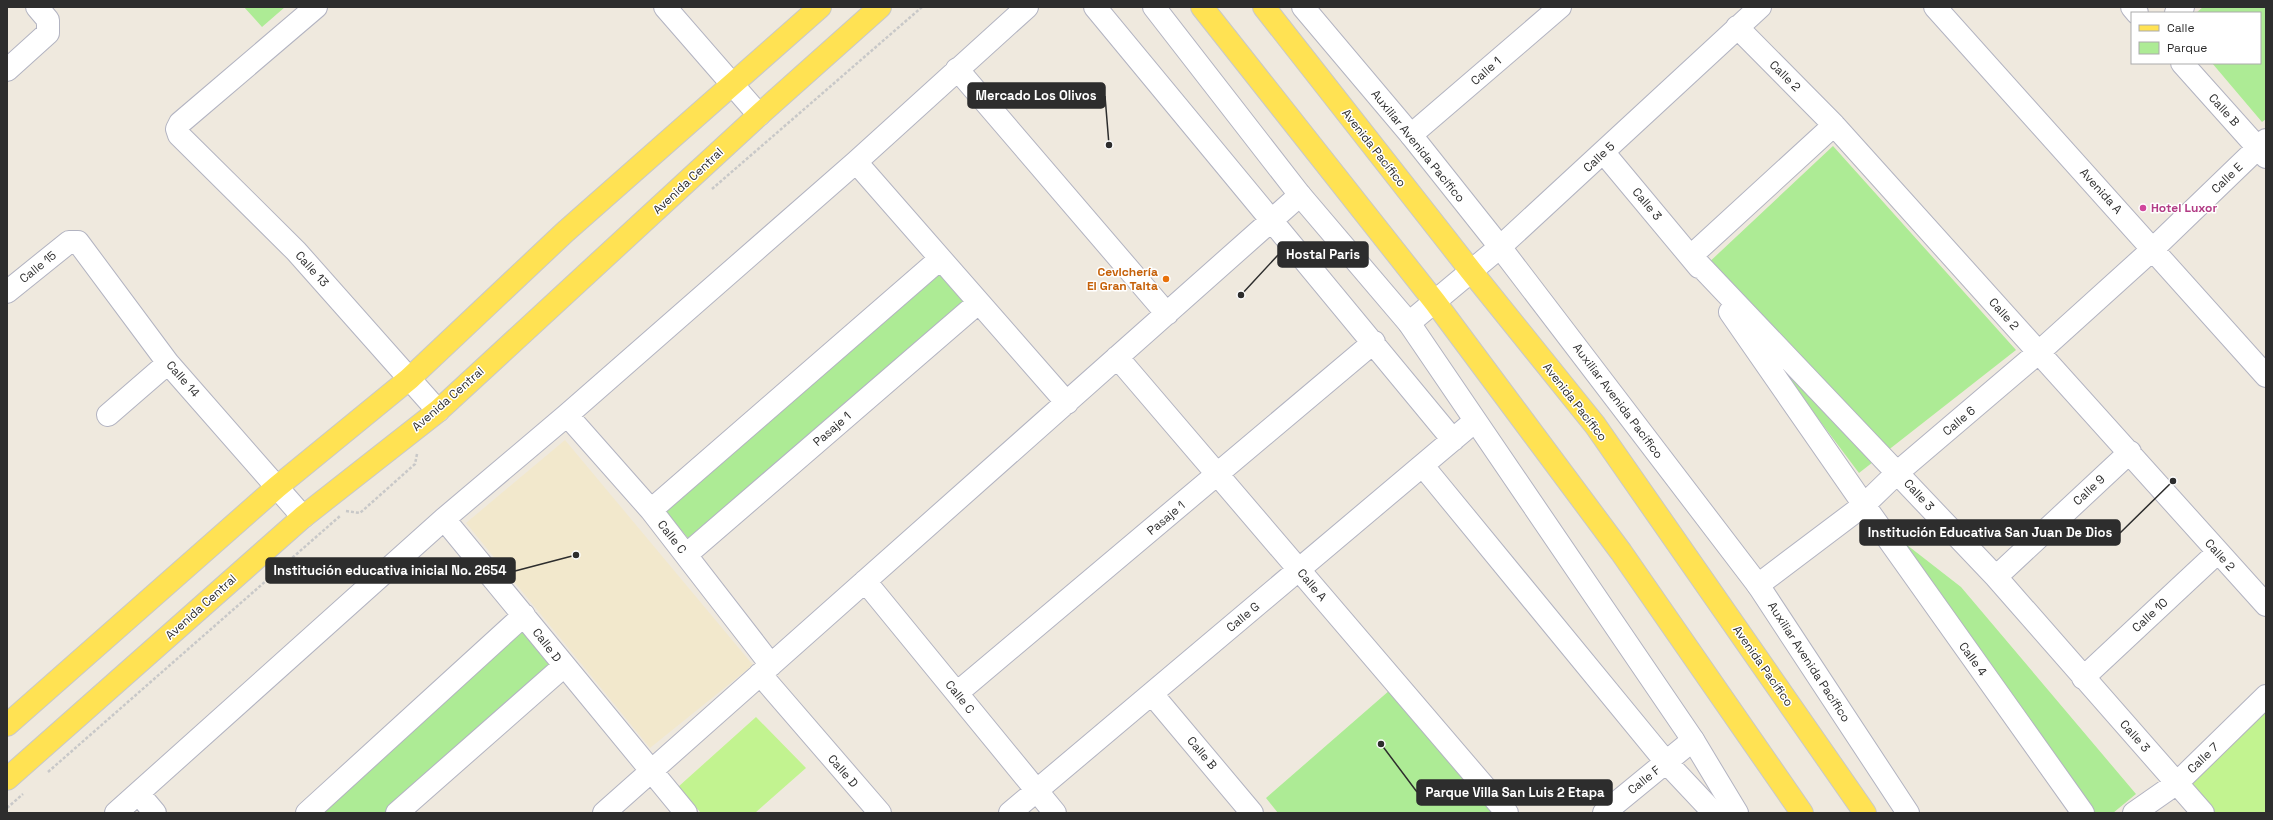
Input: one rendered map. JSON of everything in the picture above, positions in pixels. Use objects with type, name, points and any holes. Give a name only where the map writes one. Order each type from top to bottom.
[{"type":"main road","points":[[7,725],[277,487],[409,379],[565,232],[820,7]]},
{"type":"main road","name":"Avenida Central","points":[[7,779],[303,517],[438,411],[759,115],[880,7]]},
{"type":"main road","points":[[1202,7],[1435,302],[1621,552],[1802,813]]},
{"type":"main road","name":"Avenida Pacífico","points":[[1264,7],[1471,271],[1595,425],[1865,813]]},
{"type":"street","name":"Calle 13","points":[[316,7],[180,123],[177,129],[179,135],[296,251],[438,411]]},
{"type":"street","points":[[665,7],[759,115]]},
{"type":"street","points":[[116,813],[139,794],[444,519],[567,415],[856,162],[1027,7]]},
{"type":"street","points":[[1095,7],[1271,221],[1374,342],[1453,440]]},
{"type":"street","points":[[1154,7],[1300,195],[1409,323],[1693,740],[1737,813]]},
{"type":"street","name":"Auxiliar Avenida Pacífico","points":[[1303,7],[1411,135],[1500,248],[1758,585],[1908,813]]},
{"type":"street","name":"Calle 1","points":[[1411,135],[1560,7]]},
{"type":"street","name":"Calle 5","points":[[1435,302],[1500,248],[1760,7]]},
{"type":"street","name":"Avenida A","points":[[1935,7],[2266,376]]},
{"type":"street","points":[[7,70],[45,37],[49,30],[42,14]]},
{"type":"street","name":"Calle 2","points":[[1737,27],[1834,125],[2130,452],[2266,605]]},
{"type":"street","name":"Calle B","points":[[2183,64],[2263,148]]},
{"type":"street","points":[[957,69],[1167,314]]},
{"type":"street","points":[[1691,256],[1834,125]]},
{"type":"street","name":"Calle E","points":[[2153,249],[2263,148]]},
{"type":"street","name":"Calle 3","points":[[1604,153],[1691,256],[1898,472],[1996,577],[2202,813]]},
{"type":"street","points":[[856,162],[1067,403]]},
{"type":"street","points":[[604,813],[1300,195]]},
{"type":"street","name":"Calle 15","points":[[7,292],[68,242]]},
{"type":"street","name":"Calle 14","points":[[68,242],[78,242],[168,363],[303,517]]},
{"type":"street","name":"Calle 6","points":[[1758,585],[1864,505],[1898,472],[2039,352],[2153,249]]},
{"type":"street","name":"Calle 3","points":[[1691,256],[1864,505]]},
{"type":"street","points":[[651,510],[940,259]]},
{"type":"street","points":[[1409,323],[1435,302]]},
{"type":"street","name":"Pasaje 1","points":[[686,556],[978,303]]},
{"type":"street","name":"Pasaje 1","points":[[957,693],[1374,342]]},
{"type":"street","name":"Calle A","points":[[1118,357],[1506,813]]},
{"type":"street","points":[[108,415],[168,363]]},
{"type":"street","name":"Calle C","points":[[567,415],[651,510],[686,556],[765,669]]},
{"type":"street","name":"Calle G","points":[[1010,813],[1476,421]]},
{"type":"street","name":"Calle 9","points":[[1996,577],[2130,452]]},
{"type":"street","points":[[1423,466],[1666,762],[1714,813]]},
{"type":"street","name":"Calle 4","points":[[1864,505],[2083,813]]},
{"type":"street","name":"Calle D","points":[[444,519],[651,771]]},
{"type":"street","name":"Calle 10","points":[[2083,678],[2218,552]]},
{"type":"street","name":"Calle C","points":[[865,582],[1055,813]]},
{"type":"street","points":[[307,813],[524,615]]},
{"type":"street","points":[[397,813],[564,666]]},
{"type":"street","name":"Calle D","points":[[765,669],[880,813]]},
{"type":"street","name":"Calle B","points":[[1152,694],[1252,813]]},
{"type":"street","name":"Calle 7","points":[[2134,813],[2177,783],[2266,696]]},
{"type":"street","name":"Calle F","points":[[1604,813],[1693,740]]},
{"type":"street","points":[[651,771],[686,813]]},
{"type":"street","points":[[139,794],[155,813]]},
{"type":"shaded area","points":[[565,440],[753,665],[650,748],[466,523]]},
{"type":"green space","points":[[244,7],[285,7],[262,27]]},
{"type":"green space","points":[[2203,7],[2266,7],[2266,119],[2262,122],[2213,64],[2261,64],[2261,12],[2197,12]]},
{"type":"green space","points":[[1833,146],[2016,350],[1859,473],[1704,267]]},
{"type":"green space","points":[[938,268],[968,303],[688,538],[665,511]]},
{"type":"green space","points":[[1898,538],[1961,587],[2136,794],[2113,813],[2095,813]]},
{"type":"green space","points":[[523,624],[555,666],[387,813],[319,813]]},
{"type":"green space","points":[[1390,690],[1493,813],[1278,813],[1266,798]]},
{"type":"green space","points":[[2266,712],[2266,813],[2206,813],[2182,784]]},
{"type":"green space","points":[[756,717],[806,768],[755,813],[701,813],[678,787]]},
{"type":"place","name":"Mercado Los Olivos","points":[[1109,145]]},
{"type":"place","name":"Hotel Luxor","points":[[2143,208]]},
{"type":"place","name":"Cevichería El Gran Taita","points":[[1166,279]]},
{"type":"place","name":"Hostal Paris","points":[[1241,295]]},
{"type":"place","name":"Institución Educativa San Juan De Dios","points":[[2173,481]]},
{"type":"place","name":"Institución educativa inicial No. 2654","points":[[576,555]]},
{"type":"place","name":"Parque Villa San Luis 2 Etapa","points":[[1381,744]]}]
